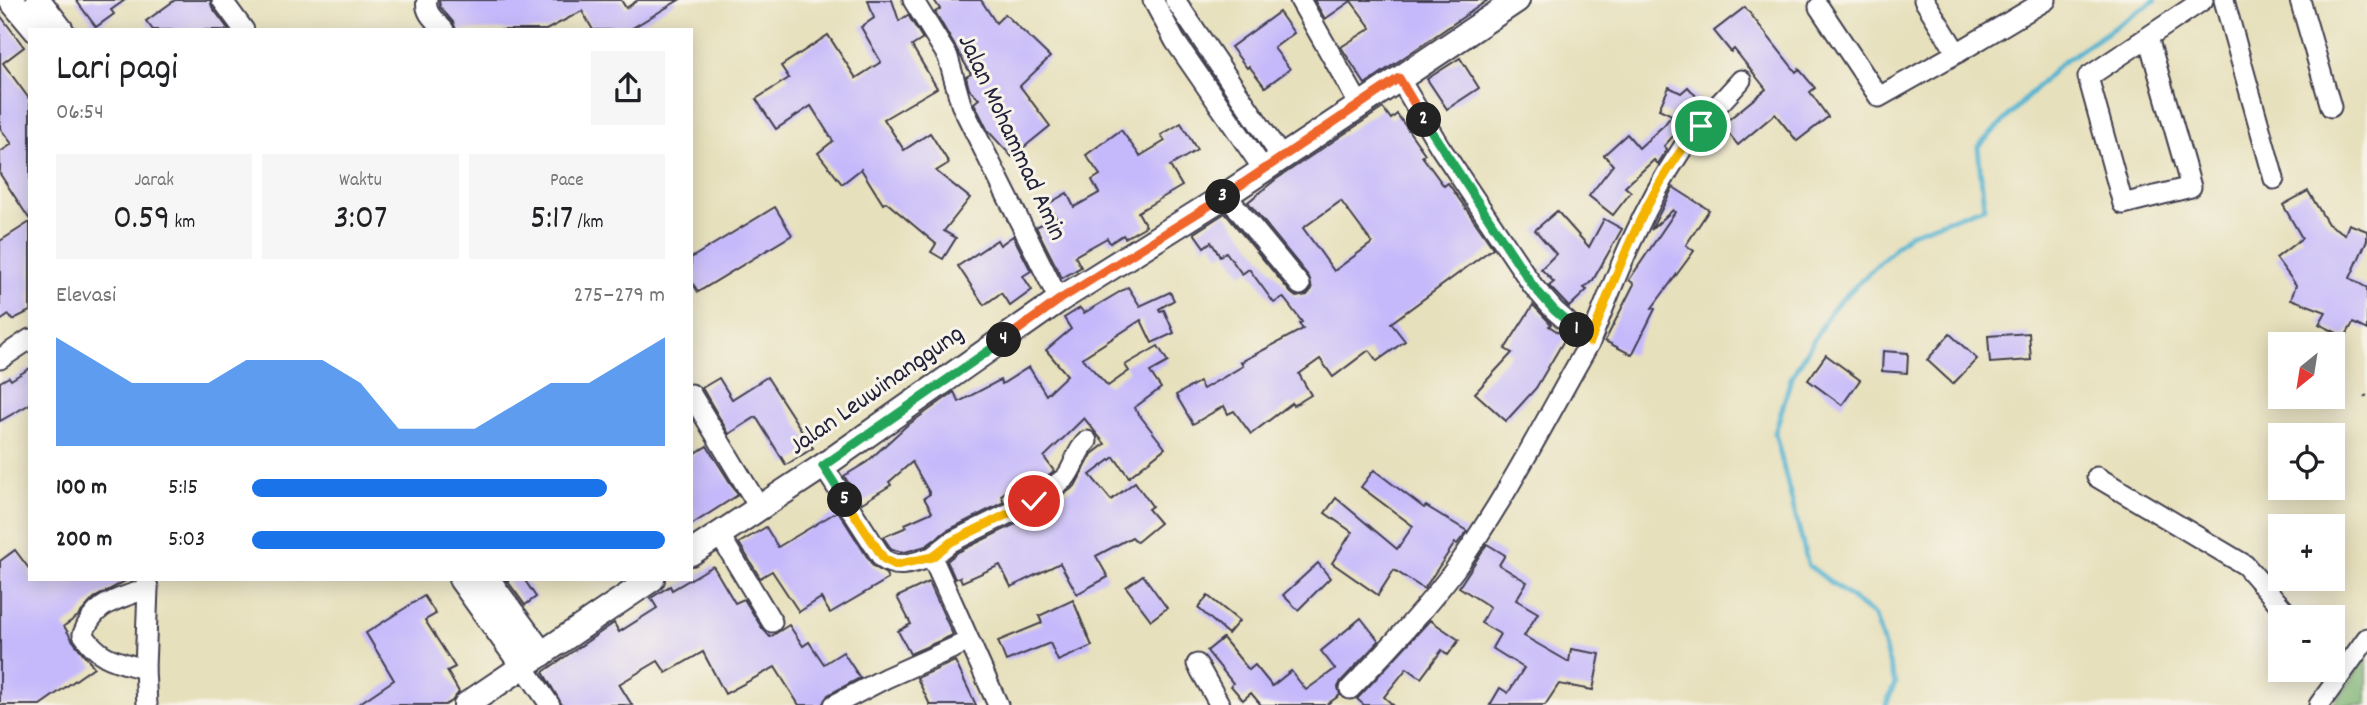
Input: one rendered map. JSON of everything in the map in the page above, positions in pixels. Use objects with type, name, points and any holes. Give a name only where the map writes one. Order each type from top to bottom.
[{"type":"main road","points":[[11,0],[43,9],[59,28]]},
{"type":"main road","name":"Jalan Leuwinanggung","points":[[693,552],[823,466],[1059,300],[1226,195],[1517,0]]},
{"type":"main road","points":[[463,581],[533,660]]},
{"type":"main road","points":[[487,581],[533,660]]},
{"type":"main road","points":[[466,705],[649,581]]},
{"type":"street","points":[[222,0],[243,28]]},
{"type":"street","points":[[427,0],[425,4],[429,13],[442,28]]},
{"type":"street","name":"Jalan Mohammad Amin","points":[[913,0],[948,57],[961,104],[1059,300]]},
{"type":"street","points":[[1153,0],[1175,41],[1273,164]]},
{"type":"street","points":[[1175,0],[1273,164]]},
{"type":"street","points":[[1300,0],[1359,104]]},
{"type":"street","points":[[1924,0],[1957,53]]},
{"type":"street","points":[[1819,7],[1879,97],[2046,0]]},
{"type":"street","points":[[2148,37],[2191,187],[2123,204],[2088,77],[2203,0]]},
{"type":"street","points":[[2224,0],[2274,179]]},
{"type":"street","points":[[2300,0],[2331,107]]},
{"type":"street","points":[[1399,78],[1440,147],[1533,286],[1554,310],[1590,342]]},
{"type":"street","points":[[1350,689],[1420,613],[1457,566],[1520,466],[1590,342],[1638,225],[1666,174],[1683,146],[1741,80]]},
{"type":"street","points":[[1226,195],[1300,285]]},
{"type":"street","points":[[0,359],[28,340]]},
{"type":"street","points":[[693,397],[758,508]]},
{"type":"street","points":[[823,466],[884,559],[889,563],[902,565],[932,557],[951,542],[1034,501],[1069,474],[1076,454],[1087,440]]},
{"type":"street","points":[[2097,477],[2245,565],[2280,605]]},
{"type":"street","points":[[719,534],[772,622]]},
{"type":"street","points":[[932,557],[998,705]]},
{"type":"street","points":[[145,669],[104,657],[92,648],[83,634],[99,608],[147,584],[147,705]]},
{"type":"street","points":[[2345,661],[2367,638]]},
{"type":"street","points":[[834,705],[886,678],[969,641]]},
{"type":"street","points":[[533,660],[545,698]]},
{"type":"street","points":[[1197,664],[1220,705]]},
{"type":"street","points":[[2319,705],[2331,682]]},
{"type":"green space","points":[[2367,657],[2367,705],[2333,705]]},
{"type":"building","points":[[76,0],[125,0],[111,10],[114,14],[96,27]]},
{"type":"building","points":[[175,0],[210,0],[228,28],[151,28],[146,21]]},
{"type":"building","points":[[439,0],[621,0],[626,8],[638,0],[679,0],[632,28],[592,28],[582,11],[550,28],[455,28],[440,7]]},
{"type":"building","points":[[868,0],[892,0],[899,21],[908,15],[923,39],[912,46],[937,88],[884,119],[904,150],[930,133],[949,163],[936,171],[970,198],[944,231],[956,238],[943,259],[931,252],[936,244],[886,202],[883,204],[861,169],[842,184],[818,153],[833,141],[811,106],[776,129],[756,99],[789,78],[781,66],[828,35],[856,78],[881,62],[861,27],[874,18]]},
{"type":"building","points":[[934,0],[981,0],[996,23],[1005,14],[1050,57],[1020,86],[1050,126],[1012,157],[988,131],[974,103],[979,99],[969,89],[966,77],[971,74],[935,12],[940,9]]},
{"type":"building","points":[[1314,0],[1488,0],[1365,84],[1341,47],[1371,28],[1351,1],[1325,19]]},
{"type":"building","points":[[1745,7],[1796,72],[1799,69],[1815,88],[1810,92],[1828,117],[1797,141],[1775,114],[1738,145],[1722,125],[1766,89],[1734,49],[1731,52],[1714,31]]},
{"type":"building","points":[[1279,12],[1294,33],[1274,48],[1290,69],[1265,87],[1231,47]]},
{"type":"building","points":[[0,15],[24,47],[3,63],[28,97],[28,217],[0,174],[0,152],[12,144],[0,128]]},
{"type":"building","points":[[1460,58],[1479,88],[1447,109],[1427,79]]},
{"type":"building","points":[[1669,87],[1681,93],[1688,87],[1703,104],[1664,146],[1667,149],[1658,164],[1654,160],[1625,187],[1631,192],[1613,215],[1589,196],[1613,165],[1604,155],[1627,134],[1639,148],[1664,125],[1672,115],[1659,109]]},
{"type":"building","points":[[1383,108],[1391,119],[1397,114],[1425,154],[1422,156],[1444,186],[1448,183],[1493,248],[1391,323],[1405,341],[1377,361],[1369,350],[1333,377],[1320,359],[1299,374],[1311,395],[1293,406],[1292,403],[1251,434],[1234,411],[1228,414],[1224,406],[1193,424],[1176,395],[1199,382],[1203,389],[1243,366],[1241,362],[1303,329],[1299,324],[1302,322],[1283,297],[1274,303],[1249,269],[1242,274],[1226,252],[1220,256],[1211,242],[1204,247],[1194,233],[1225,213],[1291,293],[1296,297],[1307,295],[1312,289],[1309,277],[1248,202],[1275,180]],"holes":[[[1341,201],[1372,243],[1334,271],[1303,228]]]},
{"type":"building","points":[[1181,123],[1197,150],[1170,166],[1182,186],[1138,212],[1146,226],[1110,243],[1107,238],[1075,256],[1081,267],[1062,278],[1036,227],[1056,217],[1048,204],[1067,193],[1074,207],[1099,193],[1092,180],[1100,175],[1086,155],[1121,130],[1140,156],[1165,141],[1161,135]]},
{"type":"building","points":[[1673,187],[1709,210],[1686,245],[1694,251],[1652,308],[1655,309],[1632,355],[1605,341],[1634,284],[1629,280],[1675,212],[1673,210],[1651,230]]},
{"type":"building","points":[[2308,191],[2328,224],[2345,234],[2349,224],[2367,231],[2367,240],[2350,278],[2367,288],[2367,330],[2353,323],[2345,337],[2345,332],[2335,332],[2319,324],[2326,312],[2291,299],[2296,285],[2276,258],[2302,238],[2283,205]]},
{"type":"building","points":[[775,207],[792,235],[698,292],[693,283],[693,257]]},
{"type":"building","points":[[1557,211],[1589,247],[1604,219],[1622,229],[1593,280],[1584,288],[1587,290],[1569,307],[1549,286],[1554,282],[1541,269],[1556,254],[1535,230]]},
{"type":"building","points":[[28,223],[28,312],[12,320],[9,315],[0,321],[0,241]]},
{"type":"building","points":[[1013,236],[1031,271],[1023,276],[1032,290],[1010,306],[1001,293],[984,305],[958,266],[997,240],[1000,245]]},
{"type":"building","points":[[1128,287],[1140,306],[1170,292],[1174,300],[1159,309],[1164,310],[1174,333],[1152,343],[1141,320],[1082,358],[1108,386],[1129,371],[1125,365],[1158,346],[1168,362],[1150,372],[1161,388],[1134,408],[1165,448],[1129,477],[1114,457],[1090,475],[1111,500],[1135,482],[1152,506],[1148,509],[1160,523],[1137,542],[1132,537],[1096,556],[1108,577],[1077,594],[1060,563],[1011,587],[1000,565],[962,582],[960,577],[955,579],[947,561],[958,552],[1040,512],[1075,486],[1092,454],[1105,444],[1084,418],[1044,457],[1054,471],[1030,488],[1023,479],[1001,495],[1004,502],[946,531],[926,546],[905,552],[892,550],[883,537],[932,512],[924,498],[930,494],[912,462],[889,482],[891,485],[862,503],[844,476],[867,462],[905,427],[954,392],[959,402],[1000,380],[1002,384],[1029,367],[1046,395],[1067,375],[1046,350],[1071,329],[1064,318],[1080,308],[1084,313]]},
{"type":"building","points":[[1533,305],[1551,324],[1549,326],[1566,337],[1536,388],[1506,421],[1475,393],[1512,353],[1505,349]]},
{"type":"building","points":[[2029,333],[2031,360],[1990,363],[1988,336]]},
{"type":"building","points":[[1950,334],[1977,359],[1953,384],[1927,360]]},
{"type":"building","points":[[1883,351],[1908,353],[1907,373],[1882,371]]},
{"type":"building","points":[[1826,355],[1860,380],[1842,405],[1808,380]]},
{"type":"building","points":[[28,369],[28,405],[0,421],[0,382],[9,377],[11,380]]},
{"type":"building","points":[[767,377],[813,448],[786,465],[756,417],[729,434],[702,388],[719,378],[732,399]]},
{"type":"building","points":[[707,446],[738,495],[693,524],[693,455]]},
{"type":"building","points":[[1374,470],[1424,508],[1426,506],[1467,531],[1457,544],[1455,543],[1424,589],[1394,570],[1378,595],[1332,563],[1352,532],[1325,513],[1336,498],[1397,549],[1413,526],[1361,487]]},
{"type":"building","points":[[838,511],[873,566],[886,574],[888,579],[830,613],[821,598],[799,612],[772,571],[760,578],[739,543],[766,527],[778,547]]},
{"type":"building","points":[[1487,544],[1505,555],[1499,565],[1527,582],[1516,600],[1538,613],[1524,636],[1569,662],[1571,649],[1600,654],[1593,690],[1559,684],[1545,705],[1490,705],[1500,688],[1508,693],[1524,668],[1492,648],[1500,634],[1481,623],[1490,607],[1459,587]]},
{"type":"building","points":[[15,550],[28,567],[28,581],[125,581],[94,598],[78,616],[64,626],[94,667],[40,705],[0,705],[0,561]]},
{"type":"building","points":[[1318,563],[1330,578],[1298,610],[1283,595]]},
{"type":"building","points":[[713,566],[735,603],[744,599],[770,637],[789,625],[803,646],[809,642],[824,664],[843,652],[860,678],[828,695],[822,705],[799,705],[775,667],[725,694],[703,652],[666,673],[658,661],[619,684],[632,705],[562,705],[543,672],[614,623],[619,632],[657,608],[651,598],[670,586],[672,590],[687,581],[693,581],[693,578]]},
{"type":"building","points":[[1143,575],[1167,608],[1151,620],[1126,587]]},
{"type":"building","points":[[507,581],[525,581],[536,597],[525,605]]},
{"type":"building","points":[[929,582],[953,635],[910,654],[898,631],[911,624],[897,597]]},
{"type":"building","points":[[424,596],[436,614],[425,620],[455,667],[447,671],[459,692],[445,705],[357,705],[394,680],[366,633]]},
{"type":"building","points":[[1208,596],[1239,621],[1228,634],[1198,608]]},
{"type":"building","points":[[1073,600],[1092,646],[1058,661],[1050,643],[1006,661],[998,641],[1042,623],[1039,616]]},
{"type":"building","points":[[1361,618],[1379,641],[1341,681],[1338,687],[1340,695],[1326,705],[1261,705],[1251,693],[1243,700],[1207,651],[1223,638],[1249,670],[1255,665],[1272,686],[1291,671],[1306,690],[1335,669],[1321,651]]},
{"type":"building","points":[[1430,620],[1459,640],[1448,655],[1442,650],[1421,678],[1407,668],[1384,697],[1393,705],[1364,705],[1357,699]]},
{"type":"building","points":[[955,661],[976,705],[930,705],[917,678]]},
{"type":"waterway","points":[[1886,705],[1895,683],[1875,616],[1808,565],[1775,433],[1791,378],[1832,309],[1909,234],[1984,207],[1978,147],[2060,64],[2155,0]]},
{"type":"route","points":[[1034,501],[951,542],[932,557],[896,565],[884,559],[823,466],[1059,300],[1226,195],[1399,78],[1440,147],[1533,286],[1554,310],[1590,342],[1638,225],[1683,146],[1701,126]]}]
